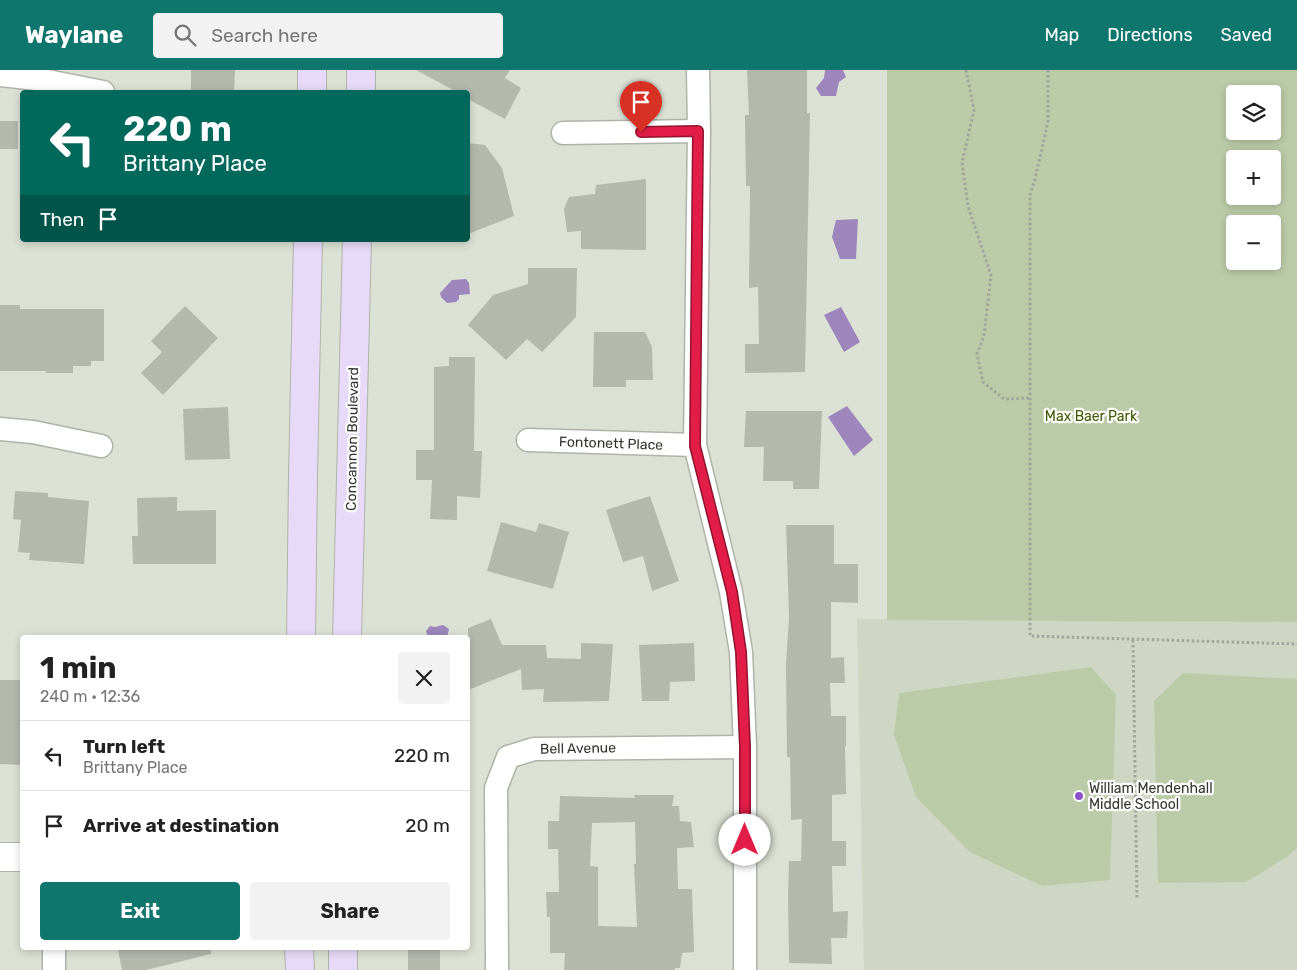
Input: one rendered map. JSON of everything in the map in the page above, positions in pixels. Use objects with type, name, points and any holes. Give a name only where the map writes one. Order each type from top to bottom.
[{"type":"main road","points":[[312,70],[312,90]]},
{"type":"main road","points":[[361,70],[361,90]]},
{"type":"main road","points":[[301,635],[308,242]]},
{"type":"main road","name":"Concannon Boulevard","points":[[347,635],[357,242]]},
{"type":"main road","points":[[299,950],[300,970]]},
{"type":"main road","points":[[342,950],[343,970]]},
{"type":"street","points":[[698,70],[695,446],[732,592],[741,652],[745,747],[744,970]]},
{"type":"street","points":[[0,75],[37,79],[93,90]]},
{"type":"street","points":[[564,133],[698,131]]},
{"type":"street","points":[[0,429],[33,432],[101,446]]},
{"type":"street","name":"Fontonett Place","points":[[528,440],[695,446]]},
{"type":"street","name":"Bell Avenue","points":[[497,970],[496,788],[508,757],[534,749],[745,747]]},
{"type":"street","points":[[0,857],[20,857]]},
{"type":"street","points":[[54,950],[54,970]]},
{"type":"path","points":[[966,70],[974,110],[962,163],[968,206],[991,275],[984,336],[977,354],[983,382],[1004,399],[1030,398]]},
{"type":"path","points":[[1048,70],[1048,122],[1030,195],[1030,636],[1297,644]]},
{"type":"path","points":[[1133,640],[1137,900]]},
{"type":"shaded area","points":[[825,70],[843,70],[846,77],[839,82],[836,96],[821,96],[816,88],[824,78]]},
{"type":"shaded area","points":[[858,219],[856,259],[840,259],[832,237],[836,220]]},
{"type":"shaded area","points":[[466,279],[469,283],[470,294],[459,295],[459,299],[456,302],[447,303],[441,297],[440,293],[452,280]]},
{"type":"shaded area","points":[[841,307],[860,342],[844,352],[824,315]]},
{"type":"shaded area","points":[[847,406],[873,440],[854,456],[828,417]]},
{"type":"shaded area","name":"William Mendenhall Middle School","points":[[857,619],[1297,622],[1297,970],[864,970]]},
{"type":"shaded area","points":[[443,625],[449,629],[448,635],[427,635],[426,631],[430,626]]},
{"type":"green space","name":"Max Baer Park","points":[[887,70],[1297,70],[1297,622],[887,620]]},
{"type":"green space","points":[[1091,667],[1116,695],[1110,880],[1042,886],[970,852],[916,797],[894,735],[899,693]]},
{"type":"green space","points":[[1183,673],[1297,679],[1297,848],[1287,857],[1246,882],[1158,883],[1154,701]]},
{"type":"building","points":[[191,70],[235,70],[234,90],[191,90]]},
{"type":"building","points":[[416,70],[510,70],[505,78],[521,88],[505,119],[470,100],[470,90],[453,90]]},
{"type":"building","points":[[747,70],[807,70],[807,113],[810,113],[805,372],[745,373],[745,344],[759,344],[758,287],[749,288],[750,186],[746,186],[745,115],[749,115]]},
{"type":"building","points":[[0,121],[18,121],[18,149],[0,149]]},
{"type":"building","points":[[470,143],[485,145],[502,168],[514,216],[470,233]]},
{"type":"building","points":[[646,179],[646,250],[581,249],[581,231],[567,232],[564,209],[569,197],[595,194],[596,185]]},
{"type":"building","points":[[528,268],[577,268],[576,317],[542,352],[527,339],[506,360],[468,325],[493,295],[528,284]]},
{"type":"building","points":[[0,305],[20,305],[20,309],[104,309],[104,361],[91,361],[91,366],[73,366],[73,373],[0,371]]},
{"type":"building","points":[[185,306],[218,338],[163,395],[141,373],[162,352],[151,341]]},
{"type":"building","points":[[594,332],[645,332],[652,347],[653,380],[626,380],[626,387],[593,387]]},
{"type":"building","points":[[449,357],[475,357],[474,451],[482,451],[480,498],[457,496],[457,520],[430,519],[432,480],[416,480],[416,450],[434,450],[434,367],[449,366]]},
{"type":"building","points":[[228,407],[230,459],[185,460],[183,409]]},
{"type":"building","points":[[746,411],[822,411],[819,489],[793,489],[793,481],[763,481],[764,447],[744,447]]},
{"type":"building","points":[[15,491],[48,493],[48,497],[89,501],[84,564],[29,560],[30,553],[18,552],[21,520],[13,519]]},
{"type":"building","points":[[650,496],[679,581],[652,591],[643,556],[623,562],[606,510]]},
{"type":"building","points":[[177,497],[177,511],[216,510],[216,564],[133,564],[132,536],[138,536],[137,498]]},
{"type":"building","points":[[501,522],[536,532],[539,523],[569,532],[553,589],[487,571]]},
{"type":"building","points":[[786,525],[834,525],[834,564],[858,564],[858,603],[831,602],[831,658],[844,657],[845,683],[830,683],[831,716],[846,716],[846,794],[832,795],[832,841],[846,841],[846,866],[832,866],[833,912],[848,911],[847,938],[831,938],[832,964],[789,963],[789,861],[801,861],[802,819],[791,820],[790,757],[787,757],[786,664],[789,617]]},
{"type":"building","points":[[491,619],[502,645],[546,645],[547,658],[581,659],[581,643],[613,644],[609,701],[543,702],[544,689],[522,690],[521,669],[470,689],[470,635],[468,635],[468,628]]},
{"type":"building","points":[[694,643],[695,681],[670,682],[669,701],[642,701],[639,645]]},
{"type":"building","points":[[0,680],[20,680],[20,765],[0,764]]},
{"type":"building","points":[[634,795],[674,795],[672,806],[679,806],[680,821],[691,822],[694,847],[677,848],[678,889],[692,889],[694,952],[682,953],[680,968],[675,968],[675,970],[564,970],[565,953],[550,953],[550,917],[547,917],[546,892],[559,892],[558,849],[548,849],[548,821],[559,821],[560,796],[635,798]],"holes":[[[635,822],[636,864],[634,864],[637,927],[598,926],[598,867],[590,866],[592,823]]]},
{"type":"building","points":[[118,950],[211,950],[211,954],[146,970],[122,970]]},
{"type":"building","points":[[408,950],[440,950],[440,970],[408,970]]},
{"type":"place","name":"William Mendenhall Middle School","points":[[1079,796]]},
{"type":"route","points":[[641,132],[698,131],[695,446],[732,592],[741,652],[745,747],[745,840]]}]
